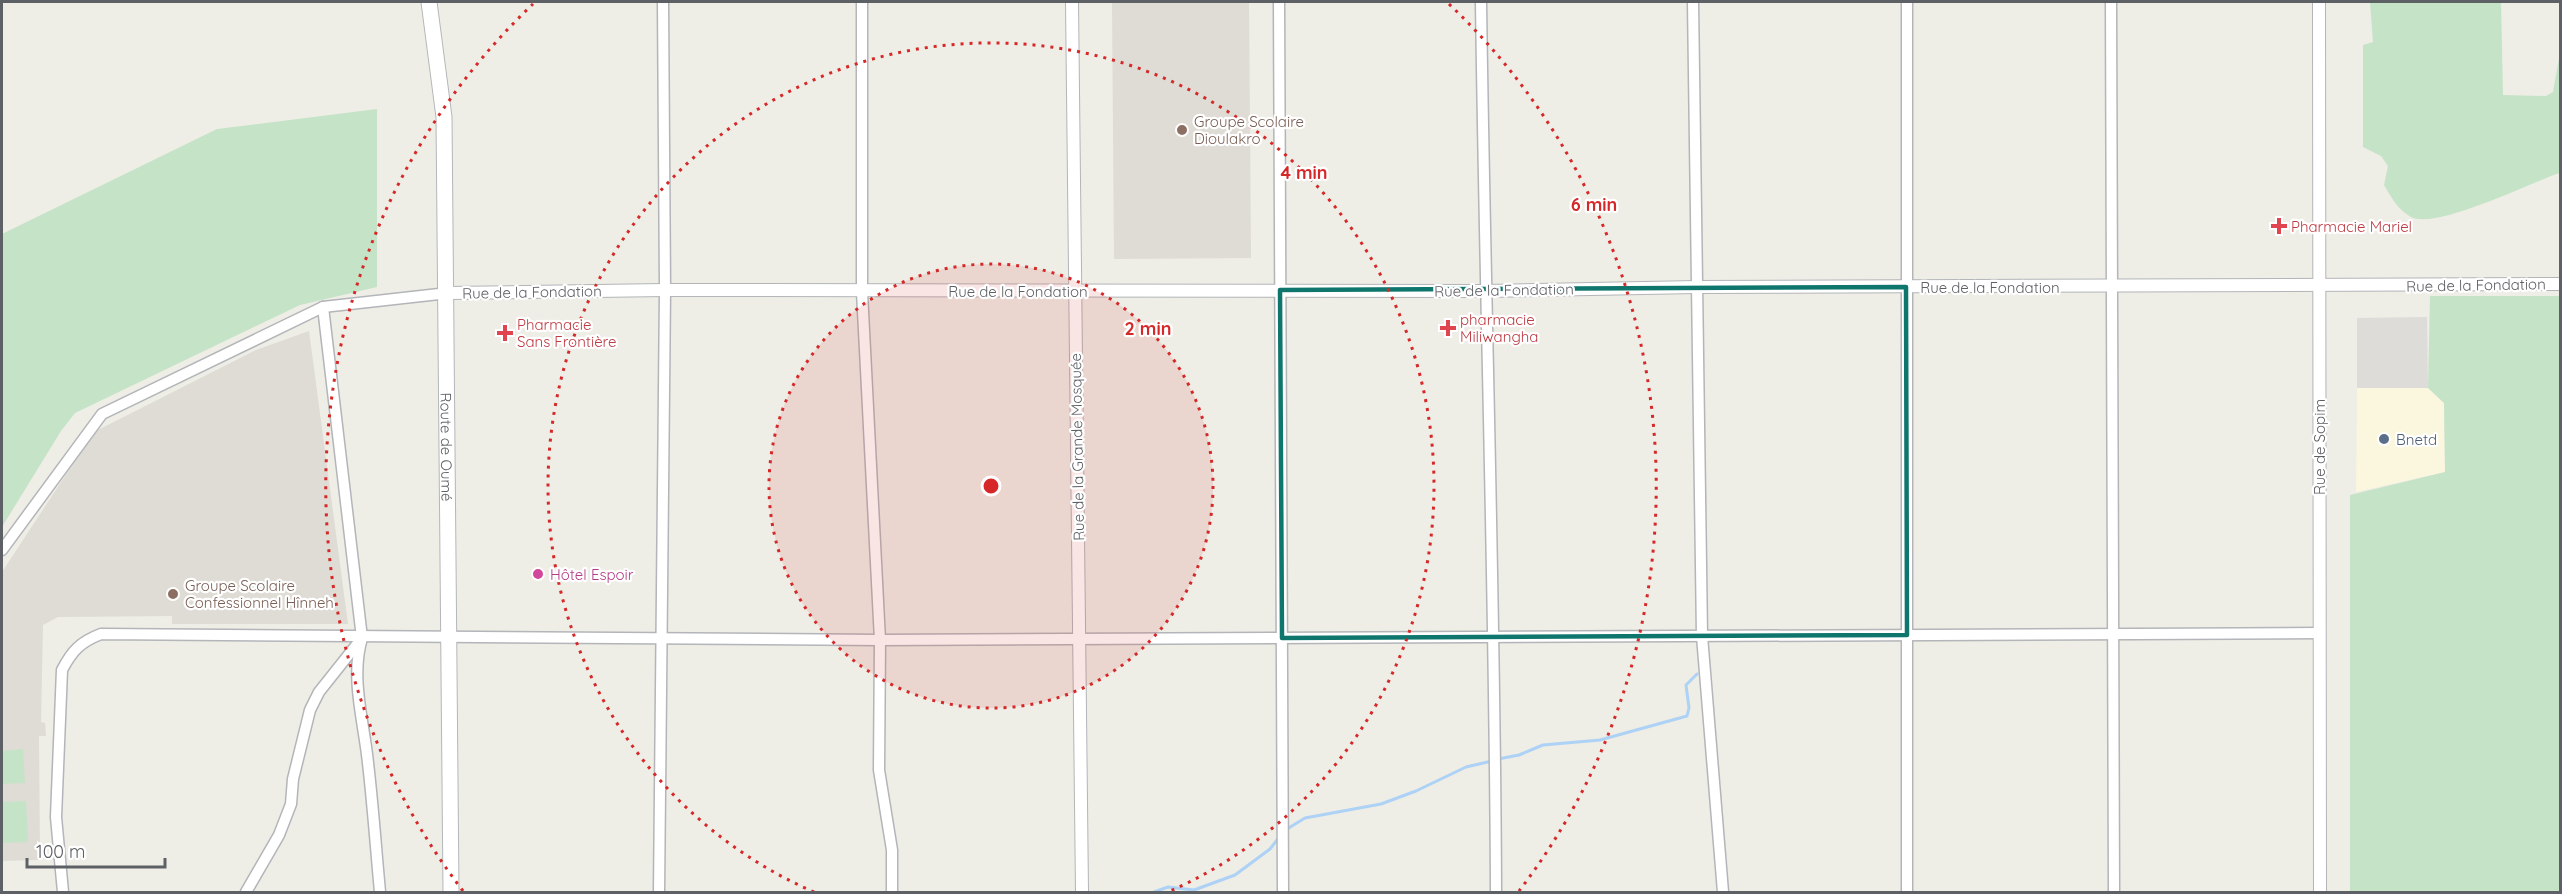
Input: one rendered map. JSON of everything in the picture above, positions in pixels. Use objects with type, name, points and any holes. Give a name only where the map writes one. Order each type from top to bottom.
[{"type":"main road","name":"Route de Oumé","points":[[429,2],[444,117],[448,293],[451,892]]},
{"type":"street","points":[[659,892],[665,290],[663,2]]},
{"type":"street","points":[[862,2],[862,292],[880,640],[879,770],[892,850],[892,892]]},
{"type":"street","name":"Rue de la Grande Mosquée","points":[[1072,2],[1073,291],[1081,639],[1082,892]]},
{"type":"street","points":[[1279,2],[1283,892]]},
{"type":"street","points":[[1481,2],[1485,291],[1495,637],[1496,892]]},
{"type":"street","points":[[1693,2],[1702,636],[1723,892]]},
{"type":"street","points":[[1907,2],[1907,892]]},
{"type":"street","points":[[2111,2],[2114,892]]},
{"type":"street","name":"Rue de Sopim","points":[[2319,2],[2320,892]]},
{"type":"street","name":"Rue de la Fondation","points":[[448,293],[665,290],[1485,291],[1697,287],[2319,287],[2560,284]]},
{"type":"street","points":[[2,550],[102,414],[323,307],[448,293]]},
{"type":"street","points":[[323,307],[362,638],[358,652],[357,680],[368,761],[380,892]]},
{"type":"street","points":[[63,892],[56,817],[62,670],[73,650],[86,640],[101,634],[449,639],[880,640],[2319,633]]},
{"type":"street","points":[[246,892],[279,835],[291,804],[293,779],[310,710],[319,692],[362,638]]},
{"type":"highlighted area","points":[[1906,287],[1907,635],[1282,638],[1280,290]]},
{"type":"shaded area","name":"Groupe Scolaire Dioulakro","points":[[1112,2],[1249,2],[1251,258],[1114,259]]},
{"type":"shaded area","points":[[2427,317],[2428,388],[2357,388],[2357,318]]},
{"type":"shaded area","name":"Groupe Scolaire Confessionnel Hînneh","points":[[309,331],[348,624],[172,624],[172,616],[58,617],[43,625],[41,722],[45,723],[46,736],[39,736],[40,860],[2,861],[2,572],[94,432],[256,350]]},
{"type":"shaded area","points":[[2357,388],[2428,388],[2444,403],[2445,472],[2356,492]]},
{"type":"green space","points":[[2370,2],[2501,2],[2503,95],[2546,96],[2553,92],[2560,53],[2560,173],[2441,217],[2424,219],[2411,217],[2402,211],[2384,185],[2388,166],[2381,156],[2363,147],[2363,45],[2373,42]]},
{"type":"green space","points":[[377,109],[377,287],[300,305],[75,413],[61,431],[2,527],[2,234],[217,129]]},
{"type":"green space","points":[[2430,296],[2560,296],[2560,892],[2350,892],[2350,495],[2445,472],[2444,403],[2428,388]]},
{"type":"green space","points":[[23,749],[25,783],[3,784],[2,751]]},
{"type":"green space","points":[[26,801],[28,842],[2,843],[2,802]]},
{"type":"waterway","points":[[1498,759],[1519,755],[1543,745],[1600,740],[1687,716],[1689,708],[1686,685],[1697,674]]},
{"type":"waterway","points":[[1287,829],[1305,818],[1381,804],[1416,791],[1466,767],[1492,761]]},
{"type":"waterway","points":[[1154,892],[1168,887],[1194,890],[1235,875],[1270,849],[1280,836]]},
{"type":"place","name":"Groupe Scolaire Dioulakro","points":[[1182,130]]},
{"type":"place","name":"Pharmacie Mariel","points":[[2279,226]]},
{"type":"place","name":"pharmacie Miliwangha","points":[[1448,328]]},
{"type":"place","name":"Pharmacie Sans Frontière","points":[[505,333]]},
{"type":"place","name":"Bnetd","points":[[2384,439]]},
{"type":"place","name":"Hôtel Espoir","points":[[538,574]]},
{"type":"place","name":"Groupe Scolaire Confessionnel Hînneh","points":[[173,594]]}]
